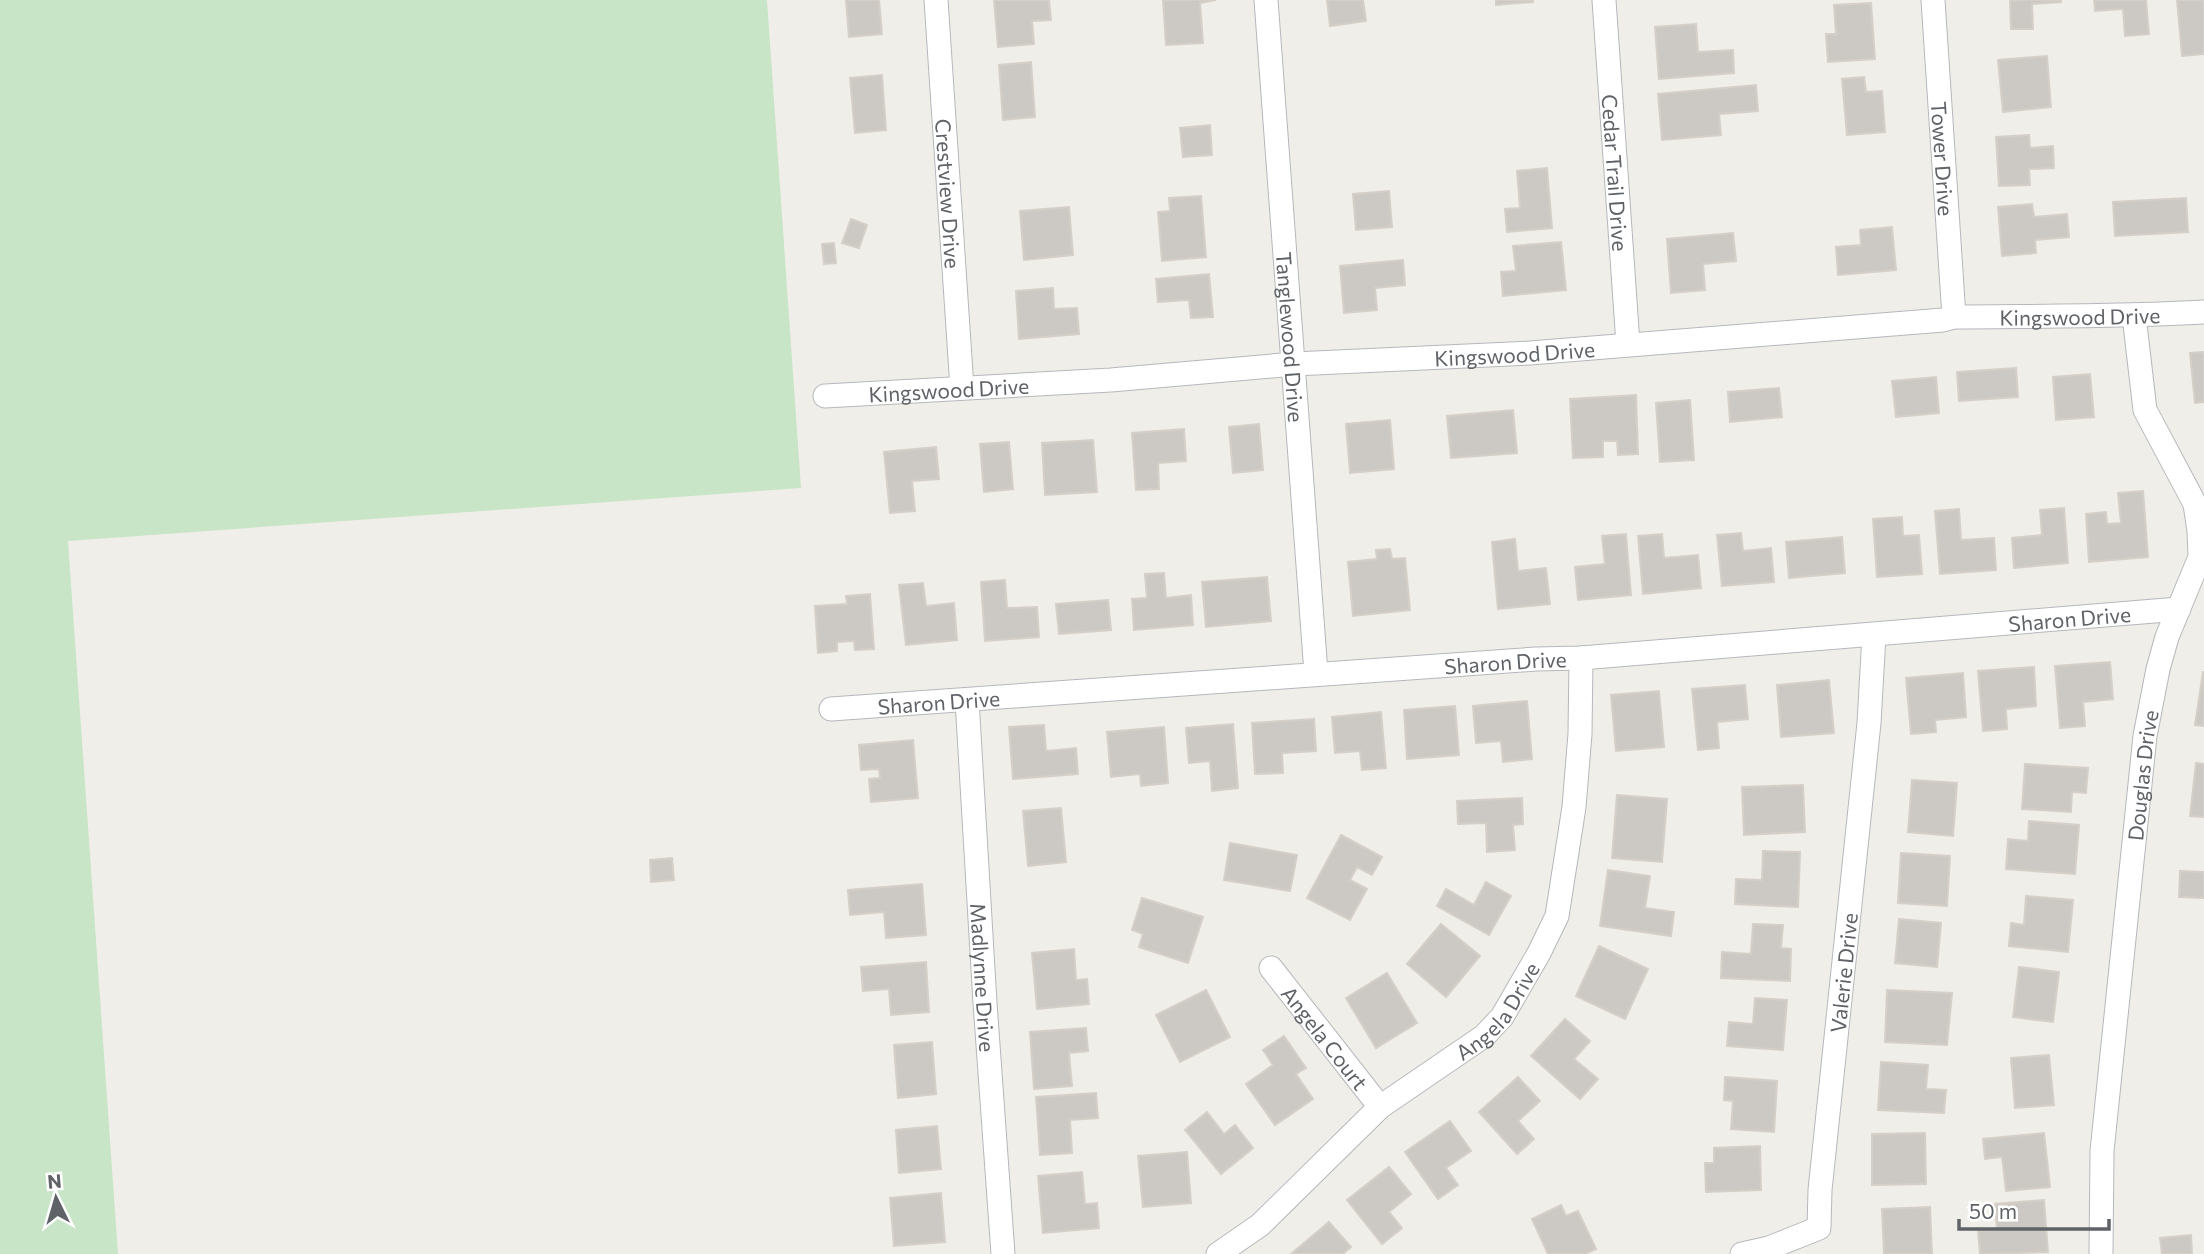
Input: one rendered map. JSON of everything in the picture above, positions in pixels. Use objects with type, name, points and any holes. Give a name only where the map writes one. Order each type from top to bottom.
[{"type":"street","name":"Crestview Drive","points":[[936,0],[962,388]]},
{"type":"street","name":"Tanglewood Drive","points":[[1266,0],[1316,673]]},
{"type":"street","name":"Cedar Trail Drive","points":[[1604,0],[1628,344]]},
{"type":"street","name":"Tower Drive","points":[[1933,0],[1954,317]]},
{"type":"street","name":"Kingswood Drive","points":[[825,396],[1111,380],[1294,364],[1530,353],[1954,317],[2134,316],[2204,312]]},
{"type":"street","name":"Douglas Drive","points":[[2101,1254],[2102,1150],[2145,736],[2167,637],[2200,557],[2195,504],[2145,410],[2134,316]]},
{"type":"street","name":"Sharon Drive","points":[[831,709],[1316,673],[1581,658],[2179,609]]},
{"type":"street","name":"Valerie Drive","points":[[1742,1254],[1769,1248],[1819,1228],[1821,1177],[1869,723],[1874,635]]},
{"type":"street","name":"Angela Drive","points":[[1218,1254],[1260,1225],[1380,1107],[1484,1036],[1502,1017],[1557,916],[1574,807],[1580,734],[1581,658]]},
{"type":"street","name":"Madlynne Drive","points":[[967,700],[1003,1254]]},
{"type":"street","name":"Angela Court","points":[[1271,968],[1380,1107]]},
{"type":"green space","points":[[0,0],[767,0],[801,488],[68,541],[118,1254],[0,1254]]},
{"type":"building","points":[[846,0],[879,0],[882,34],[849,37]]},
{"type":"building","points":[[994,0],[1049,0],[1051,20],[1032,21],[1034,44],[998,47]]},
{"type":"building","points":[[1163,0],[1216,0],[1200,3],[1203,43],[1166,45]]},
{"type":"building","points":[[1327,0],[1363,0],[1366,21],[1330,26]]},
{"type":"building","points":[[1496,0],[1533,0],[1533,2],[1496,5]]},
{"type":"building","points":[[2010,0],[2061,2],[2032,4],[2033,29],[2011,29]]},
{"type":"building","points":[[2094,0],[2146,0],[2149,34],[2125,36],[2123,9],[2095,11]]},
{"type":"building","points":[[2177,0],[2204,0],[2204,54],[2182,56]]},
{"type":"building","points":[[1871,3],[1875,59],[1828,62],[1826,34],[1836,34],[1834,5]]},
{"type":"building","points":[[1696,24],[1698,52],[1733,50],[1734,73],[1659,79],[1655,27]]},
{"type":"building","points":[[2047,56],[2051,107],[2003,112],[1998,60]]},
{"type":"building","points":[[1031,62],[1035,117],[1003,120],[999,65]]},
{"type":"building","points":[[882,75],[886,130],[855,133],[850,78]]},
{"type":"building","points":[[1864,77],[1866,92],[1882,91],[1885,132],[1847,135],[1842,79]]},
{"type":"building","points":[[1756,85],[1758,111],[1719,114],[1721,135],[1662,140],[1658,94]]},
{"type":"building","points":[[1210,125],[1212,155],[1183,157],[1180,128]]},
{"type":"building","points":[[2029,135],[2030,148],[2053,146],[2054,168],[2029,169],[2030,185],[1999,186],[1996,137]]},
{"type":"building","points":[[1547,168],[1552,228],[1507,232],[1505,209],[1520,208],[1517,171]]},
{"type":"building","points":[[1389,191],[1392,227],[1356,230],[1353,194]]},
{"type":"building","points":[[1201,196],[1206,257],[1162,261],[1158,212],[1170,211],[1169,198]]},
{"type":"building","points":[[2186,198],[2188,232],[2115,236],[2113,202]]},
{"type":"building","points":[[2032,204],[2034,217],[2067,214],[2069,237],[2035,240],[2036,253],[2002,256],[1998,207]]},
{"type":"building","points":[[1069,207],[1073,255],[1024,260],[1020,211]]},
{"type":"building","points":[[851,219],[867,225],[859,248],[842,243]]},
{"type":"building","points":[[1892,227],[1896,270],[1838,275],[1836,247],[1861,245],[1860,230]]},
{"type":"building","points":[[1733,233],[1736,261],[1703,264],[1705,290],[1671,293],[1667,239]]},
{"type":"building","points":[[1561,242],[1566,290],[1503,296],[1501,272],[1516,271],[1513,246]]},
{"type":"building","points":[[834,243],[836,263],[824,264],[822,244]]},
{"type":"building","points":[[1403,260],[1405,285],[1375,288],[1377,310],[1344,313],[1340,266]]},
{"type":"building","points":[[1209,274],[1213,317],[1191,318],[1189,300],[1158,302],[1156,279]]},
{"type":"building","points":[[1053,288],[1054,309],[1077,308],[1079,334],[1019,339],[1016,291]]},
{"type":"building","points":[[2204,352],[2204,402],[2195,403],[2190,353]]},
{"type":"building","points":[[2016,368],[2018,397],[1959,401],[1957,372]]},
{"type":"building","points":[[2090,374],[2094,417],[2056,420],[2053,377]]},
{"type":"building","points":[[1936,377],[1939,413],[1896,417],[1892,381]]},
{"type":"building","points":[[1779,388],[1782,417],[1730,422],[1728,392]]},
{"type":"building","points":[[1636,395],[1638,454],[1618,455],[1617,441],[1603,441],[1603,457],[1573,458],[1570,399]]},
{"type":"building","points":[[1690,400],[1694,460],[1660,462],[1656,403]]},
{"type":"building","points":[[1513,410],[1517,453],[1451,458],[1447,416]]},
{"type":"building","points":[[1390,420],[1394,469],[1350,473],[1346,424]]},
{"type":"building","points":[[1259,424],[1263,470],[1233,473],[1229,427]]},
{"type":"building","points":[[1184,429],[1186,461],[1158,463],[1159,489],[1136,490],[1132,433]]},
{"type":"building","points":[[1093,440],[1097,492],[1045,495],[1042,443]]},
{"type":"building","points":[[1009,442],[1013,489],[984,492],[980,444]]},
{"type":"building","points":[[936,447],[939,479],[912,481],[915,511],[890,513],[884,452]]},
{"type":"building","points":[[2143,491],[2148,557],[2089,562],[2086,514],[2106,512],[2107,524],[2121,523],[2118,493]]},
{"type":"building","points":[[2064,508],[2068,563],[2014,568],[2012,538],[2042,535],[2040,510]]},
{"type":"building","points":[[1959,509],[1961,540],[1994,538],[1996,570],[1940,574],[1935,511]]},
{"type":"building","points":[[1902,517],[1903,536],[1919,535],[1922,574],[1877,577],[1873,519]]},
{"type":"building","points":[[1741,533],[1743,551],[1771,548],[1774,582],[1722,586],[1717,535]]},
{"type":"building","points":[[1626,534],[1631,595],[1578,600],[1575,567],[1605,564],[1602,536]]},
{"type":"building","points":[[1662,534],[1664,558],[1698,555],[1701,588],[1643,594],[1638,536]]},
{"type":"building","points":[[1842,537],[1845,573],[1789,578],[1786,542]]},
{"type":"building","points":[[1515,539],[1518,571],[1546,568],[1550,604],[1498,609],[1492,542]]},
{"type":"building","points":[[1390,549],[1392,559],[1405,558],[1410,610],[1353,616],[1348,562],[1377,559],[1376,550]]},
{"type":"building","points":[[1164,573],[1166,598],[1191,595],[1193,625],[1134,630],[1132,599],[1147,598],[1145,574]]},
{"type":"building","points":[[1267,577],[1271,621],[1206,627],[1202,582]]},
{"type":"building","points":[[1005,580],[1007,608],[1037,607],[1039,637],[985,641],[981,582]]},
{"type":"building","points":[[923,583],[926,606],[954,603],[957,640],[906,645],[899,585]]},
{"type":"building","points":[[870,594],[874,649],[855,650],[854,641],[837,642],[837,651],[818,653],[815,606],[847,604],[846,596]]},
{"type":"building","points":[[1108,600],[1111,630],[1059,634],[1056,604]]},
{"type":"building","points":[[2110,662],[2113,699],[2083,702],[2085,726],[2060,728],[2055,666]]},
{"type":"building","points":[[2034,667],[2036,706],[2006,709],[2007,729],[1983,731],[1978,671]]},
{"type":"building","points":[[2204,672],[2204,726],[2195,725]]},
{"type":"building","points":[[1963,673],[1966,717],[1935,720],[1936,732],[1911,734],[1906,678]]},
{"type":"building","points":[[1829,680],[1834,733],[1781,737],[1777,685]]},
{"type":"building","points":[[1745,685],[1748,719],[1717,722],[1719,748],[1698,750],[1692,689]]},
{"type":"building","points":[[1659,691],[1664,747],[1616,751],[1611,695]]},
{"type":"building","points":[[1527,701],[1532,759],[1503,762],[1501,741],[1476,743],[1473,706]]},
{"type":"building","points":[[1455,706],[1459,755],[1407,759],[1404,710]]},
{"type":"building","points":[[1381,712],[1386,768],[1362,770],[1360,751],[1335,753],[1332,717]]},
{"type":"building","points":[[1314,719],[1316,751],[1282,753],[1283,773],[1255,774],[1252,723]]},
{"type":"building","points":[[1233,724],[1238,788],[1212,791],[1210,761],[1189,763],[1186,728]]},
{"type":"building","points":[[1044,725],[1046,751],[1076,748],[1078,774],[1013,779],[1009,727]]},
{"type":"building","points":[[1164,727],[1168,783],[1141,786],[1140,774],[1111,777],[1107,732]]},
{"type":"building","points":[[913,740],[918,798],[871,802],[869,779],[880,778],[879,769],[861,770],[859,745]]},
{"type":"building","points":[[2196,763],[2204,764],[2204,817],[2190,816]]},
{"type":"building","points":[[2025,764],[2088,768],[2086,793],[2072,792],[2071,812],[2022,809]]},
{"type":"building","points":[[1912,780],[1957,783],[1953,836],[1908,832]]},
{"type":"building","points":[[1803,785],[1805,832],[1744,835],[1742,787]]},
{"type":"building","points":[[1617,795],[1667,799],[1662,862],[1612,858]]},
{"type":"building","points":[[1522,798],[1523,824],[1513,825],[1515,850],[1487,852],[1486,823],[1458,824],[1457,801]]},
{"type":"building","points":[[1061,808],[1066,862],[1028,866],[1023,811]]},
{"type":"building","points":[[2029,821],[2079,825],[2075,874],[2006,869],[2008,839],[2028,841]]},
{"type":"building","points":[[1341,835],[1382,857],[1372,875],[1357,867],[1350,880],[1367,889],[1350,920],[1307,898]]},
{"type":"building","points":[[1230,843],[1297,855],[1290,891],[1224,880]]},
{"type":"building","points":[[1763,851],[1800,852],[1798,907],[1735,904],[1736,879],[1762,880]]},
{"type":"building","points":[[1901,853],[1950,856],[1947,906],[1898,903]]},
{"type":"building","points":[[672,858],[674,880],[651,882],[650,860]]},
{"type":"building","points":[[1608,870],[1650,876],[1645,908],[1674,912],[1671,936],[1600,926]]},
{"type":"building","points":[[2180,871],[2204,872],[2204,898],[2179,897]]},
{"type":"building","points":[[1486,882],[1511,896],[1489,935],[1437,906],[1446,889],[1474,905]]},
{"type":"building","points":[[922,884],[926,935],[886,938],[884,912],[850,915],[848,890]]},
{"type":"building","points":[[2026,896],[2073,900],[2068,952],[2009,946],[2011,923],[2024,925]]},
{"type":"building","points":[[1142,898],[1203,917],[1188,963],[1139,947],[1143,934],[1132,930]]},
{"type":"building","points":[[1899,919],[1941,923],[1937,967],[1895,963]]},
{"type":"building","points":[[1441,924],[1480,956],[1446,997],[1407,964]]},
{"type":"building","points":[[1753,924],[1783,925],[1781,948],[1791,949],[1790,981],[1721,978],[1722,952],[1751,954]]},
{"type":"building","points":[[1599,946],[1648,969],[1625,1019],[1576,996]]},
{"type":"building","points":[[1074,949],[1076,980],[1087,979],[1089,1004],[1037,1009],[1032,953]]},
{"type":"building","points":[[926,962],[929,1012],[891,1015],[889,989],[863,991],[861,967]]},
{"type":"building","points":[[2019,967],[2059,972],[2053,1022],[2013,1017]]},
{"type":"building","points":[[1387,973],[1417,1023],[1376,1048],[1346,998]]},
{"type":"building","points":[[1206,990],[1230,1037],[1180,1062],[1156,1015]]},
{"type":"building","points":[[1887,990],[1952,993],[1947,1045],[1885,1042]]},
{"type":"building","points":[[1755,998],[1787,1000],[1783,1050],[1727,1046],[1729,1022],[1753,1024]]},
{"type":"building","points":[[1565,1019],[1590,1041],[1574,1059],[1598,1079],[1580,1099],[1531,1056]]},
{"type":"building","points":[[1086,1028],[1088,1051],[1069,1053],[1072,1086],[1034,1089],[1030,1032]]},
{"type":"building","points":[[1284,1036],[1306,1068],[1296,1074],[1313,1099],[1275,1125],[1246,1084],[1273,1065],[1263,1050]]},
{"type":"building","points":[[932,1042],[936,1094],[898,1098],[894,1045]]},
{"type":"building","points":[[2049,1055],[2054,1105],[2015,1108],[2011,1058]]},
{"type":"building","points":[[1881,1062],[1928,1065],[1926,1089],[1946,1090],[1944,1113],[1878,1110]]},
{"type":"building","points":[[1518,1077],[1540,1101],[1518,1121],[1534,1139],[1517,1154],[1479,1112]]},
{"type":"building","points":[[1725,1077],[1777,1081],[1774,1132],[1731,1129],[1733,1101],[1724,1100]]},
{"type":"building","points":[[1096,1093],[1098,1118],[1070,1120],[1072,1153],[1040,1155],[1036,1097]]},
{"type":"building","points":[[1207,1112],[1224,1134],[1235,1125],[1253,1148],[1221,1174],[1185,1130]]},
{"type":"building","points":[[1450,1121],[1471,1151],[1446,1168],[1458,1185],[1438,1199],[1405,1152]]},
{"type":"building","points":[[937,1126],[941,1169],[899,1173],[896,1130]]},
{"type":"building","points":[[1925,1133],[1926,1184],[1872,1185],[1872,1134]]},
{"type":"building","points":[[2044,1133],[2050,1187],[2006,1191],[2002,1157],[1985,1159],[1983,1139]]},
{"type":"building","points":[[1760,1146],[1761,1190],[1706,1192],[1705,1163],[1714,1163],[1714,1148]]},
{"type":"building","points":[[1187,1152],[1191,1203],[1143,1207],[1138,1156]]},
{"type":"building","points":[[1389,1167],[1411,1194],[1389,1212],[1402,1228],[1382,1244],[1347,1200]]},
{"type":"building","points":[[1082,1172],[1085,1204],[1097,1203],[1099,1228],[1043,1233],[1038,1176]]},
{"type":"building","points":[[941,1193],[945,1242],[894,1246],[890,1198]]},
{"type":"building","points":[[2044,1200],[2048,1252],[1980,1254],[1978,1231],[1997,1229],[1995,1204]]},
{"type":"building","points":[[1561,1205],[1566,1216],[1578,1211],[1596,1249],[1585,1254],[1548,1254],[1532,1219]]},
{"type":"building","points":[[1930,1207],[1932,1254],[1884,1254],[1882,1209]]},
{"type":"building","points":[[1329,1222],[1351,1247],[1343,1254],[1291,1254]]},
{"type":"building","points":[[2191,1235],[2192,1254],[2162,1254],[2160,1238]]}]
